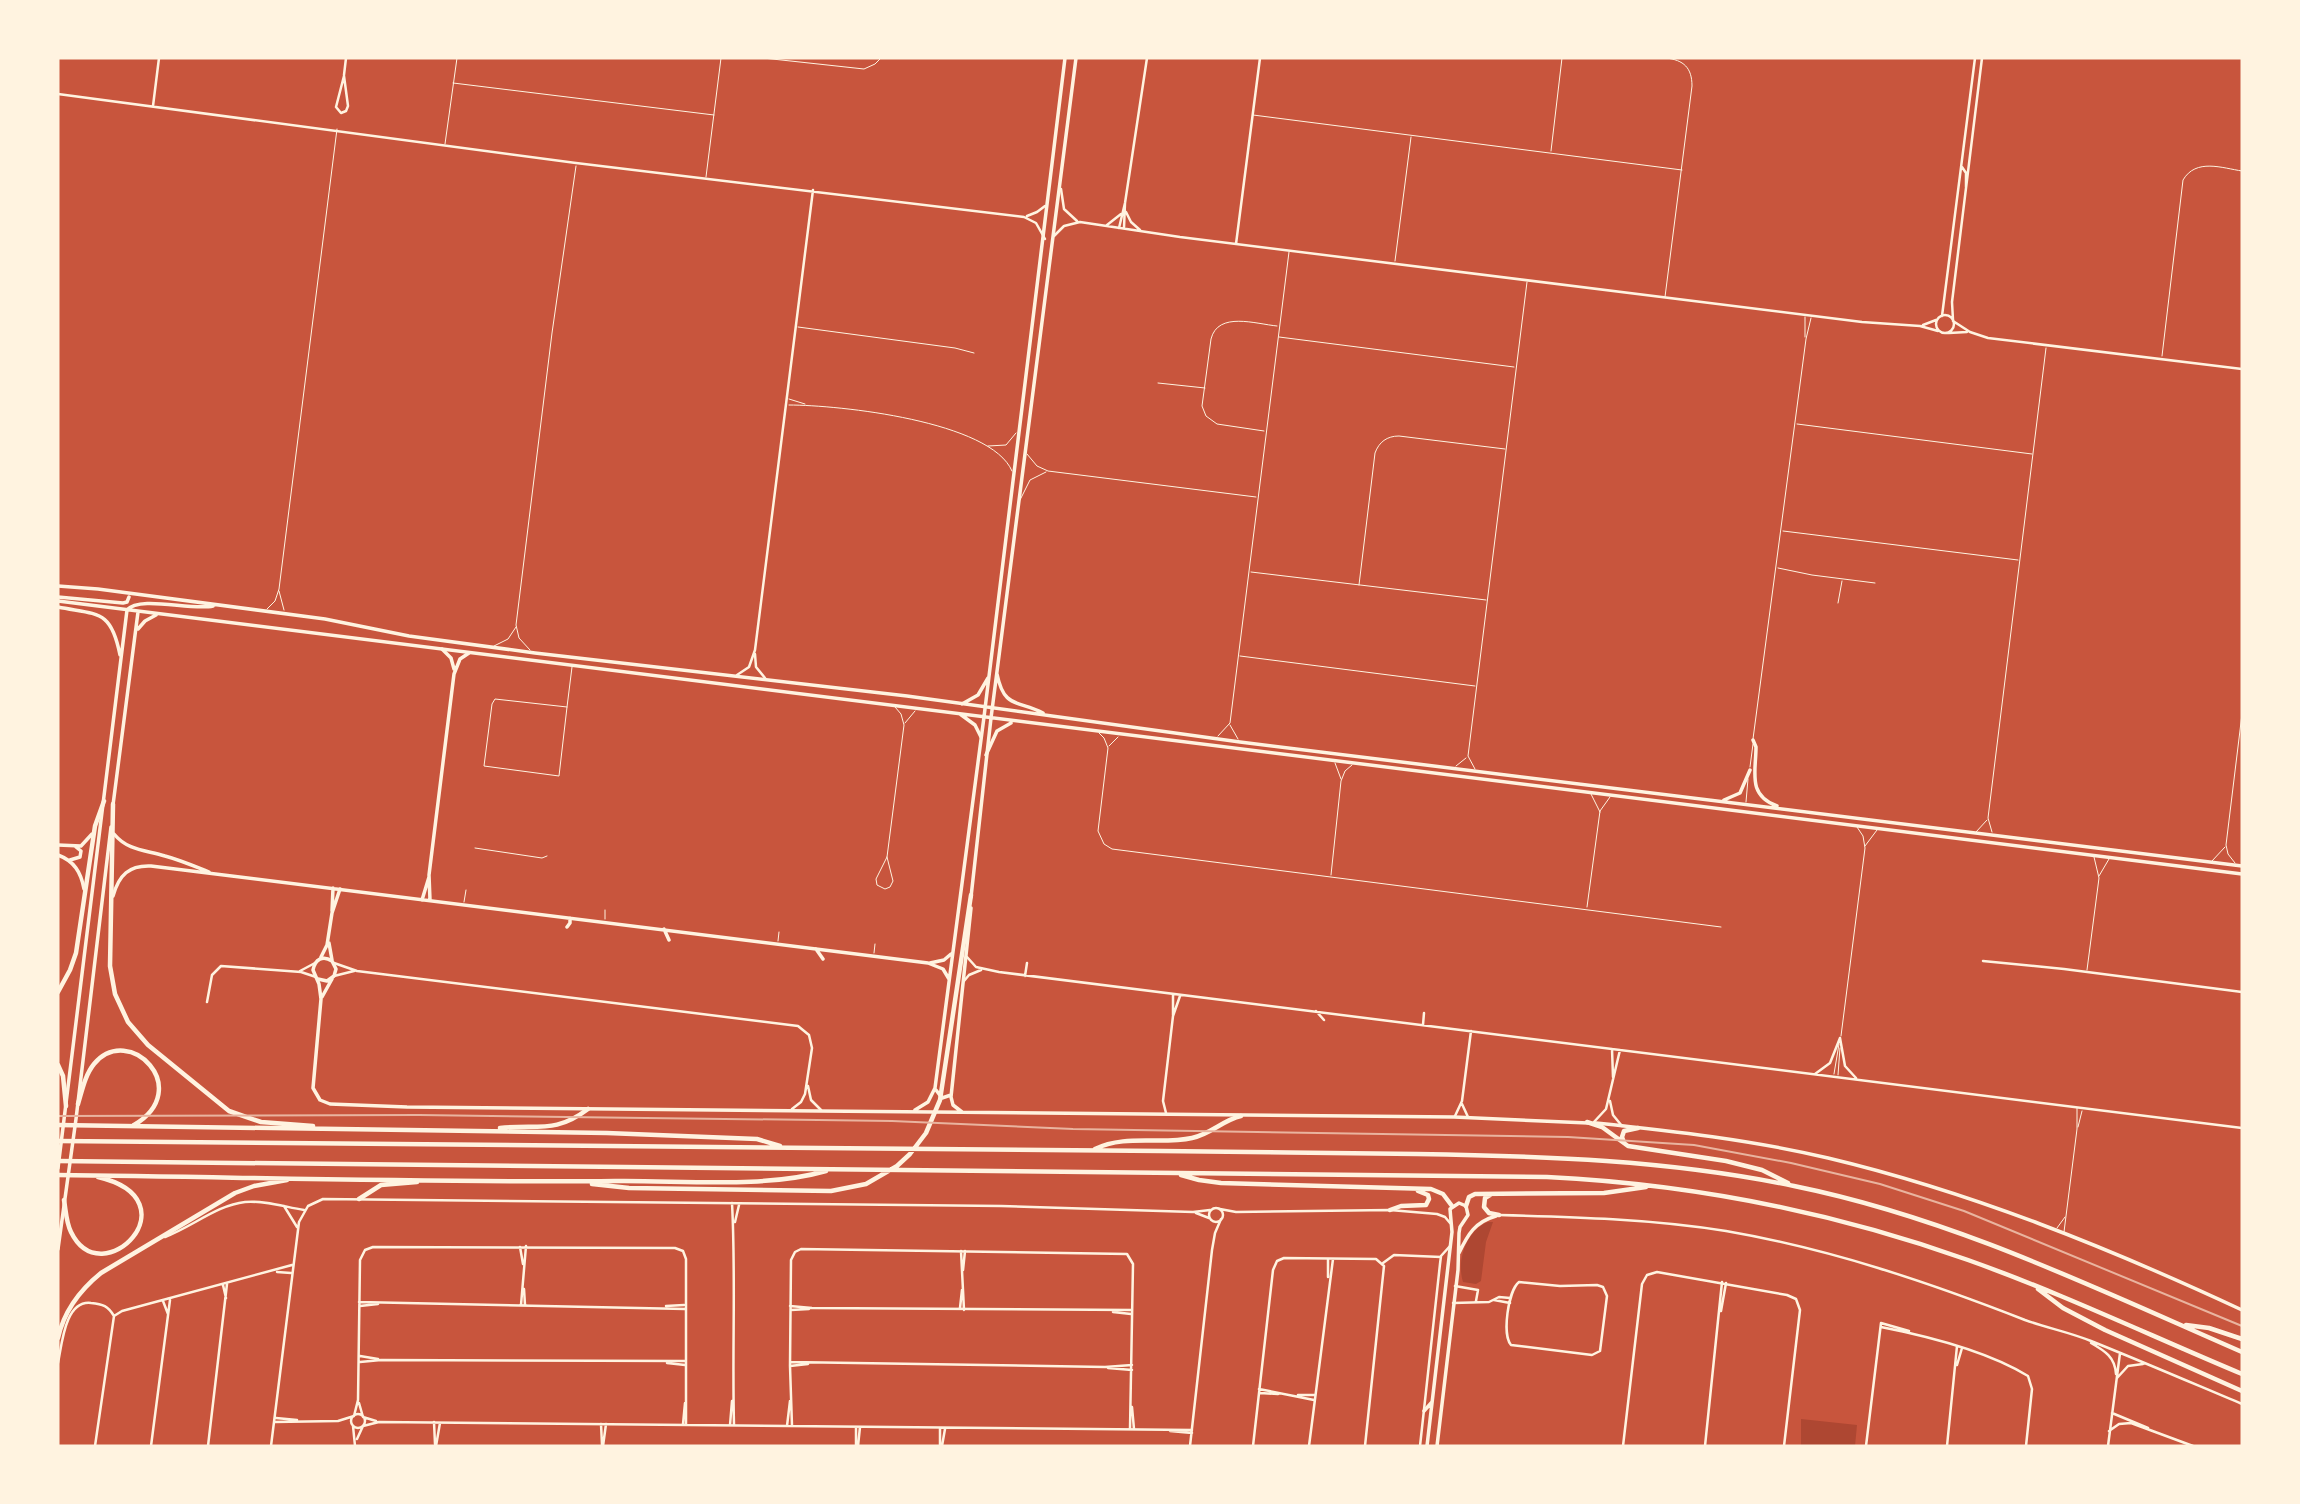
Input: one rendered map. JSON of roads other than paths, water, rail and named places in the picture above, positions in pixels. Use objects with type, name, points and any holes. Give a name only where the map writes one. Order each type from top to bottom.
[{"type":"highway","points":[[58,992],[76,953],[95,825],[104,801]]},
{"type":"highway","points":[[113,804],[109,948],[113,985],[124,1015],[143,1040],[215,1102],[236,1115],[261,1122],[331,1128]]},
{"type":"highway","points":[[581,1182],[617,1187],[831,1191],[858,1186],[882,1176],[910,1154],[926,1133],[940,1100],[971,895]]},
{"type":"highway","points":[[78,1104],[88,1074],[98,1060],[115,1052],[127,1051],[139,1055],[149,1062],[156,1072],[159,1090],[157,1102],[150,1112],[131,1126]]},
{"type":"highway","points":[[58,1065],[63,1076],[66,1106]]},
{"type":"highway","points":[[490,1131],[562,1125],[588,1109]]},
{"type":"highway","points":[[1093,1150],[1115,1142],[1191,1139],[1241,1115]]},
{"type":"highway","points":[[1590,1123],[1602,1127],[1624,1144],[1726,1161],[1770,1173],[1792,1185]]},
{"type":"highway","points":[[58,1125],[490,1131],[757,1139],[781,1147]]},
{"type":"highway","points":[[1624,1144],[1624,1131],[1639,1128]]},
{"type":"highway","points":[[58,1140],[1561,1157],[1664,1165],[1792,1185],[1866,1203],[1975,1238],[2045,1265],[2242,1352]]},
{"type":"highway","points":[[58,1161],[1547,1177],[1649,1186],[1751,1202],[1845,1223],[1938,1250],[2035,1286],[2242,1374]]},
{"type":"highway","points":[[58,1175],[581,1182],[751,1180],[796,1177],[832,1169]]},
{"type":"highway","points":[[1177,1173],[1214,1183],[1431,1189],[1439,1191],[1452,1206]]},
{"type":"highway","points":[[65,1197],[70,1230],[82,1247],[93,1252],[106,1253],[128,1244],[140,1225],[140,1209],[136,1198],[119,1183],[90,1175]]},
{"type":"highway","points":[[58,1338],[67,1313],[85,1287],[101,1273],[235,1193],[264,1184],[299,1179]]},
{"type":"highway","points":[[359,1199],[377,1186],[423,1180]]},
{"type":"highway","points":[[1466,1206],[1467,1199],[1472,1195],[1604,1193],[1649,1186]]},
{"type":"highway","points":[[1390,1210],[1401,1206],[1422,1207],[1428,1204],[1427,1193],[1410,1189]]},
{"type":"highway","points":[[1492,1194],[1485,1198],[1484,1207],[1489,1213],[1499,1215]]},
{"type":"highway","points":[[2035,1286],[2063,1308],[2105,1330],[2242,1391]]},
{"type":"highway","points":[[2179,1324],[2209,1328],[2242,1339]]},
{"type":"main road","points":[[914,1111],[928,1102],[935,1087],[1045,239],[1065,58]]},
{"type":"main road","points":[[964,1112],[953,1105],[951,1094],[967,957],[971,895],[986,755],[1076,58]]},
{"type":"main road","points":[[58,586],[325,619],[389,632],[535,653],[962,704],[1240,742],[2241,866]]},
{"type":"main road","points":[[58,1249],[136,634],[138,611],[135,604],[122,592]]},
{"type":"main road","points":[[58,599],[122,603],[127,602],[129,597]]},
{"type":"main road","points":[[58,599],[127,610],[922,708],[1014,722],[2242,874]]},
{"type":"main road","points":[[58,1168],[127,610],[135,604],[195,608],[215,605]]},
{"type":"main road","points":[[58,607],[89,612],[104,619],[115,633],[121,658]]},
{"type":"main road","points":[[136,634],[145,621],[159,614]]},
{"type":"main road","points":[[442,649],[451,658],[454,674]]},
{"type":"main road","points":[[422,900],[429,875],[454,674],[460,659],[471,652]]},
{"type":"main road","points":[[997,671],[1000,688],[1007,699],[1045,715]]},
{"type":"main road","points":[[962,704],[978,695],[989,677]]},
{"type":"main road","points":[[958,713],[975,725],[981,737]]},
{"type":"main road","points":[[986,755],[997,731],[1014,722]]},
{"type":"main road","points":[[1753,740],[1756,747],[1755,782],[1758,793],[1766,801],[1786,809]]},
{"type":"main road","points":[[1721,801],[1740,793],[1749,770]]},
{"type":"main road","points":[[76,847],[89,840],[95,825]]},
{"type":"main road","points":[[114,834],[132,849],[167,856],[217,875]]},
{"type":"main road","points":[[58,845],[76,847],[81,851],[80,857],[68,860]]},
{"type":"main road","points":[[58,855],[68,860],[81,875],[85,894]]},
{"type":"main road","points":[[112,898],[121,877],[136,867],[151,866],[928,963],[943,969],[950,979]]},
{"type":"main road","points":[[429,875],[430,901]]},
{"type":"main road","points":[[333,888],[328,941],[313,970],[321,999],[313,1085],[316,1095],[323,1102],[330,1104],[1454,1117],[1622,1126],[1737,1141],[1851,1163],[1970,1199],[2056,1231],[2242,1310]]},
{"type":"main road","points":[[332,914],[340,889]]},
{"type":"main road","points":[[567,928],[570,918]]},
{"type":"main road","points":[[664,929],[669,940]]},
{"type":"main road","points":[[321,999],[337,969],[328,941]]},
{"type":"main road","points":[[814,948],[823,959]]},
{"type":"main road","points":[[928,963],[944,960],[954,948]]},
{"type":"main road","points":[[317,961],[326,958],[333,961]]},
{"type":"main road","points":[[317,978],[324,981],[333,978]]},
{"type":"main road","points":[[935,1087],[941,1097],[946,1098],[951,1094]]},
{"type":"main road","points":[[1427,1446],[1452,1226],[1450,1213],[1452,1206],[1458,1203],[1466,1206],[1468,1215],[1460,1227],[1437,1446]]},
{"type":"main road","points":[[1458,1255],[1474,1226],[1499,1215]]},
{"type":"main road","points":[[1424,1411],[1433,1400]]},
{"type":"street","points":[[153,106],[159,58]]},
{"type":"street","points":[[344,76],[348,106],[346,111],[341,113],[336,107],[346,58]]},
{"type":"street","points":[[1122,228],[1147,58]]},
{"type":"street","points":[[1236,244],[1259,58]]},
{"type":"street","points":[[1942,316],[1975,58]]},
{"type":"street","points":[[1948,333],[1954,328],[1952,302],[1982,58]]},
{"type":"street","points":[[58,94],[337,129],[576,163],[1024,217],[1036,223],[1045,239]]},
{"type":"street","points":[[1961,167],[1966,173],[1966,201]]},
{"type":"street","points":[[1060,180],[1063,209],[1071,218],[1080,222],[1893,326],[1920,326],[1948,333],[1970,332]]},
{"type":"street","points":[[768,681],[756,667],[755,650],[813,190]]},
{"type":"street","points":[[1024,217],[1037,212],[1049,201]]},
{"type":"street","points":[[1105,226],[1124,212]]},
{"type":"street","points":[[1124,212],[1143,232]]},
{"type":"street","points":[[1053,239],[1064,226],[1080,222]]},
{"type":"street","points":[[1920,326],[1942,316],[1950,316],[1970,332],[1988,338],[2242,369]]},
{"type":"street","points":[[1937,318],[1938,331]]},
{"type":"street","points":[[734,677],[749,667],[755,650]]},
{"type":"street","points":[[967,957],[973,966],[981,970],[1025,976],[2242,1128]]},
{"type":"street","points":[[295,972],[317,961]]},
{"type":"street","points":[[333,961],[357,971],[798,1026],[809,1035],[812,1045],[808,1083],[801,1102],[789,1111]]},
{"type":"street","points":[[1983,961],[2242,992]]},
{"type":"street","points":[[1025,976],[1027,963]]},
{"type":"street","points":[[206,1002],[212,975],[221,967],[295,972],[317,978]]},
{"type":"street","points":[[964,981],[969,975],[981,970]]},
{"type":"street","points":[[333,978],[357,971]]},
{"type":"street","points":[[1168,1115],[1163,1101],[1173,1016],[1172,994]]},
{"type":"street","points":[[1173,1016],[1180,995]]},
{"type":"street","points":[[1316,1011],[1324,1020]]},
{"type":"street","points":[[1423,1025],[1424,1013]]},
{"type":"street","points":[[1454,1117],[1459,1112],[1462,1101],[1471,1031]]},
{"type":"street","points":[[1813,1074],[1830,1063],[1840,1038]]},
{"type":"street","points":[[1840,1038],[1845,1066],[1859,1080]]},
{"type":"street","points":[[1612,1049],[1614,1077]]},
{"type":"street","points":[[1590,1123],[1604,1114],[1620,1050]]},
{"type":"street","points":[[808,1083],[813,1103],[826,1111]]},
{"type":"street","points":[[1610,1097],[1612,1112],[1622,1126]]},
{"type":"street","points":[[1151,1115],[1163,1101]]},
{"type":"street","points":[[1462,1101],[1464,1112],[1469,1118]]},
{"type":"street","points":[[271,1446],[300,1218],[304,1210],[323,1199],[1001,1206],[1193,1212],[1216,1208],[1236,1212],[1390,1210],[1440,1214],[1452,1226]]},
{"type":"street","points":[[152,1242],[234,1204],[254,1202],[304,1210]]},
{"type":"street","points":[[732,1203],[732,1425]]},
{"type":"street","points":[[734,1225],[740,1203]]},
{"type":"street","points":[[284,1206],[298,1230]]},
{"type":"street","points":[[1190,1446],[1215,1233],[1222,1218],[1220,1209]]},
{"type":"street","points":[[1210,1210],[1210,1220],[1215,1233]]},
{"type":"street","points":[[1193,1212],[1218,1222],[1236,1212]]},
{"type":"street","points":[[1499,1215],[1640,1221],[1756,1237],[1886,1269],[2083,1338],[2242,1404]]},
{"type":"street","points":[[520,1246],[524,1267]]},
{"type":"street","points":[[523,1305],[526,1246]]},
{"type":"street","points":[[355,1444],[351,1422],[358,1400],[360,1260],[363,1252],[370,1248],[526,1246],[676,1248],[683,1251],[686,1259],[685,1425]]},
{"type":"street","points":[[1420,1446],[1441,1257],[1450,1246]]},
{"type":"street","points":[[789,1426],[792,1258],[795,1252],[802,1249],[1127,1254],[1132,1261],[1132,1429]]},
{"type":"street","points":[[962,1310],[963,1251]]},
{"type":"street","points":[[1383,1263],[1394,1255],[1441,1257]]},
{"type":"street","points":[[1253,1446],[1275,1263],[1284,1258],[1373,1259],[1383,1263]]},
{"type":"street","points":[[1309,1446],[1331,1259]]},
{"type":"street","points":[[1365,1446],[1385,1271],[1383,1263]]},
{"type":"street","points":[[95,1446],[114,1316],[120,1312],[294,1265]]},
{"type":"street","points":[[274,1271],[293,1273]]},
{"type":"street","points":[[1623,1446],[1642,1284],[1647,1275],[1657,1272],[1724,1282],[1796,1299],[1800,1310],[1784,1446]]},
{"type":"street","points":[[1521,1282],[1601,1286],[1607,1296],[1601,1349],[1592,1355],[1514,1346],[1506,1337],[1510,1301],[1514,1286],[1521,1282]]},
{"type":"street","points":[[1705,1446],[1724,1282]]},
{"type":"street","points":[[208,1446],[226,1301],[225,1284]]},
{"type":"street","points":[[1455,1286],[1478,1290],[1476,1301]]},
{"type":"street","points":[[1453,1303],[1494,1300],[1501,1297],[1510,1301]]},
{"type":"street","points":[[151,1446],[169,1318],[169,1299]]},
{"type":"street","points":[[163,1300],[169,1318]]},
{"type":"street","points":[[58,1363],[67,1323],[78,1305],[85,1302],[104,1305],[114,1316]]},
{"type":"street","points":[[359,1304],[685,1307]]},
{"type":"street","points":[[790,1308],[1132,1312]]},
{"type":"street","points":[[1866,1446],[1881,1325],[1957,1346],[2025,1375],[2031,1381],[2032,1389],[2026,1446]]},
{"type":"street","points":[[2083,1338],[2110,1356],[2115,1365],[2116,1381]]},
{"type":"street","points":[[1947,1446],[1957,1346]]},
{"type":"street","points":[[1956,1368],[1962,1348]]},
{"type":"street","points":[[2108,1446],[2120,1353]]},
{"type":"street","points":[[359,1356],[381,1360]]},
{"type":"street","points":[[359,1362],[685,1363]]},
{"type":"street","points":[[790,1364],[1132,1367]]},
{"type":"street","points":[[2116,1381],[2128,1366],[2147,1364]]},
{"type":"street","points":[[1259,1391],[1315,1397]]},
{"type":"street","points":[[355,1444],[365,1420],[358,1400]]},
{"type":"street","points":[[2112,1413],[2190,1446]]},
{"type":"street","points":[[274,1420],[338,1421],[358,1415],[379,1422]]},
{"type":"street","points":[[338,1421],[357,1428],[379,1422],[1192,1431]]},
{"type":"street","points":[[2109,1431],[2127,1422],[2151,1430]]},
{"type":"street","points":[[434,1423],[436,1446]]},
{"type":"street","points":[[436,1446],[440,1423]]},
{"type":"street","points":[[603,1424],[603,1446]]},
{"type":"street","points":[[857,1446],[858,1427]]},
{"type":"street","points":[[941,1446],[942,1428]]},
{"type":"lane","points":[[445,144],[457,58]]},
{"type":"lane","points":[[706,179],[721,58]]},
{"type":"lane","points":[[763,58],[864,69],[876,65],[881,58]]},
{"type":"lane","points":[[1550,153],[1562,58]]},
{"type":"lane","points":[[1665,297],[1692,86],[1691,72],[1682,62],[1666,58]]},
{"type":"lane","points":[[453,83],[714,115]]},
{"type":"lane","points":[[1252,115],[1682,170]]},
{"type":"lane","points":[[261,612],[273,604],[279,589],[337,129]]},
{"type":"lane","points":[[1395,264],[1411,136]]},
{"type":"lane","points":[[535,653],[522,643],[516,625],[576,163]]},
{"type":"lane","points":[[2162,359],[2183,180],[2190,171],[2201,166],[2242,171]]},
{"type":"lane","points":[[1240,742],[1230,723],[1289,250]]},
{"type":"lane","points":[[1477,771],[1468,756],[1527,280]]},
{"type":"lane","points":[[1806,315],[1806,339]]},
{"type":"lane","points":[[1754,814],[1746,804],[1749,770],[1811,315]]},
{"type":"lane","points":[[1266,432],[1221,425],[1211,421],[1203,409],[1212,335],[1217,326],[1231,321],[1280,326]]},
{"type":"lane","points":[[796,327],[955,348],[974,353]]},
{"type":"lane","points":[[1278,337],[1516,367]]},
{"type":"lane","points":[[1995,836],[1988,818],[2047,346]]},
{"type":"lane","points":[[1158,383],[1205,388]]},
{"type":"lane","points":[[787,398],[807,404],[914,419],[944,428],[986,446],[1007,461],[1014,480]]},
{"type":"lane","points":[[786,405],[807,404]]},
{"type":"lane","points":[[986,446],[999,447],[1009,443],[1021,424]]},
{"type":"lane","points":[[1795,424],[2033,454]]},
{"type":"lane","points":[[1359,585],[1375,453],[1381,443],[1399,436],[1506,449]]},
{"type":"lane","points":[[1026,452],[1034,464],[1048,471],[1258,497]]},
{"type":"lane","points":[[1019,502],[1030,480],[1048,471]]},
{"type":"lane","points":[[1781,530],[2019,560]]},
{"type":"lane","points":[[1776,568],[1875,583]]},
{"type":"lane","points":[[1249,571],[1487,600]]},
{"type":"lane","points":[[1838,603],[1842,579]]},
{"type":"lane","points":[[279,589],[281,603],[288,616]]},
{"type":"lane","points":[[491,647],[508,639],[516,625]]},
{"type":"lane","points":[[1238,656],[1477,686]]},
{"type":"lane","points":[[567,707],[495,699],[492,704],[484,766],[559,776],[572,665]]},
{"type":"lane","points":[[887,857],[893,881],[890,887],[885,889],[879,887],[876,879],[887,857],[904,725],[901,714],[890,704]]},
{"type":"lane","points":[[904,725],[911,714],[922,708]]},
{"type":"lane","points":[[2241,866],[2229,857],[2227,845],[2242,714]]},
{"type":"lane","points":[[1214,737],[1223,732],[1230,723]]},
{"type":"lane","points":[[1097,732],[1104,738],[1108,748],[1098,831],[1101,840],[1117,851],[1721,927]]},
{"type":"lane","points":[[1108,748],[1121,734]]},
{"type":"lane","points":[[1453,768],[1468,756]]},
{"type":"lane","points":[[1334,761],[1341,781]]},
{"type":"lane","points":[[1331,878],[1341,781],[1345,771],[1354,764]]},
{"type":"lane","points":[[1591,794],[1600,814]]},
{"type":"lane","points":[[1587,910],[1600,814],[1603,804],[1611,796]]},
{"type":"lane","points":[[1975,833],[1988,818]]},
{"type":"lane","points":[[1856,826],[1863,836],[1865,848]]},
{"type":"lane","points":[[1835,1077],[1865,848],[1878,829]]},
{"type":"lane","points":[[2208,863],[2227,845]]},
{"type":"lane","points":[[475,848],[542,858],[547,856]]},
{"type":"lane","points":[[2094,857],[2099,878]]},
{"type":"lane","points":[[2087,972],[2099,878],[2109,859]]},
{"type":"lane","points":[[464,904],[466,890]]},
{"type":"lane","points":[[605,922],[606,910]]},
{"type":"lane","points":[[777,943],[779,932]]},
{"type":"lane","points":[[874,956],[875,944]]},
{"type":"lane","points":[[1835,1077],[1840,1038]]},
{"type":"lane","points":[[2063,1234],[2077,1129],[2077,1107]]},
{"type":"lane","points":[[2077,1129],[2083,1108]]},
{"type":"lane","points":[[2056,1231],[2066,1215]]},
{"type":"railway","points":[[58,1116],[419,1115],[892,1121],[1073,1129],[1568,1137],[1694,1145],[1791,1163],[1880,1184],[1964,1211],[2242,1326]]}]
